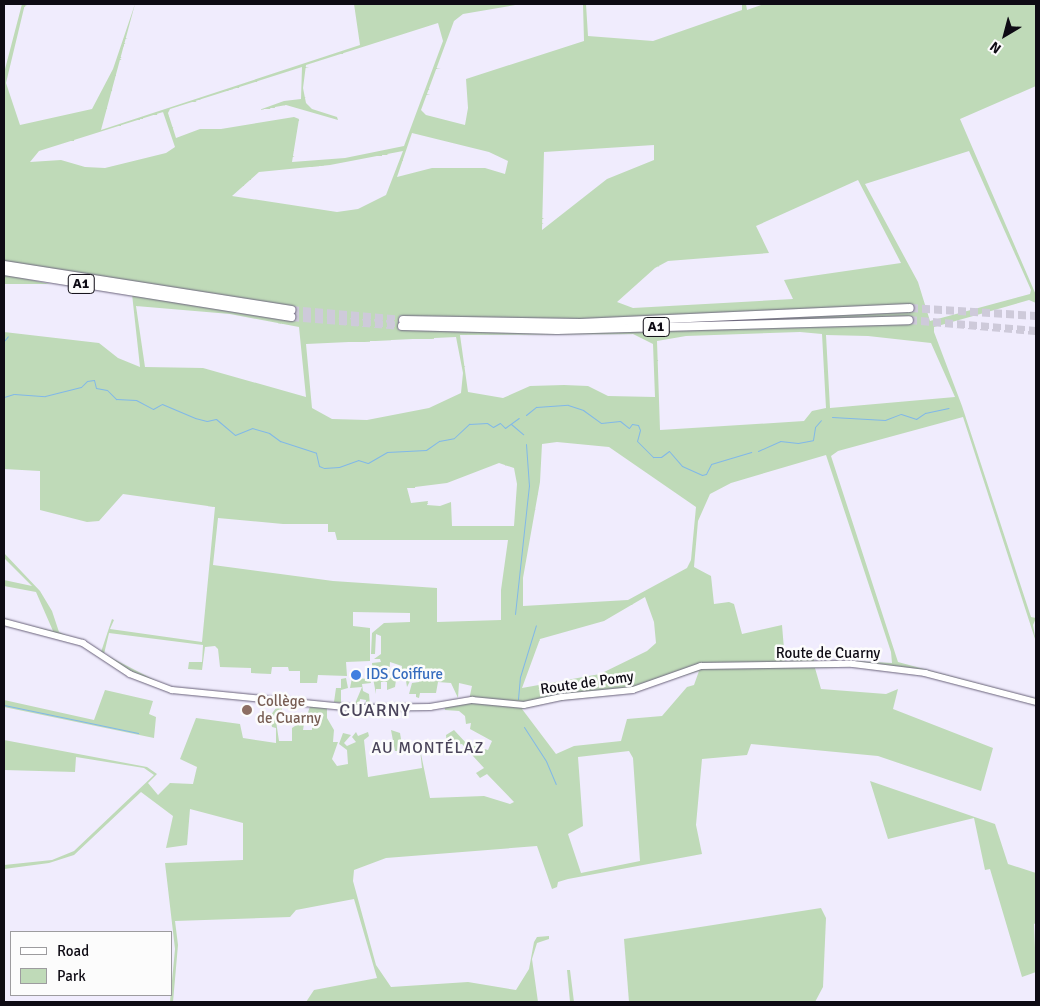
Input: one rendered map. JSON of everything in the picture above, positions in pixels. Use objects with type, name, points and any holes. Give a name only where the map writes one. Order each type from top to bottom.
[{"type":"highway","name":"A1","points":[[4,265],[291,313],[158,297],[4,272]]},
{"type":"highway","name":"A1","points":[[909,320],[550,330],[402,323],[580,323],[910,308]]},
{"type":"street","name":"Route de Pomy","points":[[4,622],[83,644],[130,674],[172,690],[358,708],[430,707],[472,700],[519,705],[562,697],[633,690],[706,666]]},
{"type":"street","name":"Route de Cuarny","points":[[706,666],[853,664],[897,667],[1036,702]]},
{"type":"green space","points":[[22,4],[25,4],[6,83],[20,125],[92,109],[113,69],[135,4],[101,130],[360,45],[354,4],[521,4],[463,14],[454,21],[421,110],[426,115],[465,125],[468,108],[466,79],[584,41],[583,4],[586,4],[588,36],[653,41],[742,10],[742,4],[746,4],[747,10],[764,4],[1036,4],[1036,86],[960,119],[1036,295],[1036,303],[1029,300],[934,327],[934,332],[962,406],[1031,617],[1036,618],[1033,625],[1036,642],[963,417],[838,451],[831,456],[898,662],[1036,699],[1036,705],[925,676],[866,666],[815,668],[821,689],[886,694],[898,689],[893,709],[993,748],[981,791],[878,756],[751,744],[747,755],[702,759],[696,825],[702,854],[568,879],[558,882],[557,887],[552,889],[537,846],[386,858],[354,870],[353,881],[376,965],[391,987],[468,982],[516,990],[529,969],[534,942],[537,937],[549,936],[549,939],[537,943],[532,959],[538,1002],[306,1002],[314,990],[377,978],[354,899],[296,910],[290,917],[175,921],[178,945],[173,1002],[170,1002],[175,949],[165,863],[243,860],[243,823],[190,809],[187,845],[166,848],[173,816],[141,792],[74,855],[49,863],[4,869],[4,865],[52,860],[74,851],[154,775],[144,768],[76,757],[75,772],[4,770],[4,740],[147,767],[157,774],[148,783],[158,795],[170,783],[193,784],[197,767],[180,759],[196,718],[240,724],[243,738],[276,743],[276,728],[272,727],[270,716],[279,704],[276,702],[282,702],[282,711],[276,721],[279,741],[292,741],[292,728],[298,724],[304,724],[303,730],[312,730],[312,723],[305,723],[310,706],[305,703],[327,706],[327,718],[334,730],[333,742],[338,742],[332,759],[337,766],[348,764],[347,750],[339,744],[343,733],[351,735],[344,743],[347,746],[356,742],[352,737],[356,732],[358,736],[368,732],[369,736],[364,740],[368,777],[422,768],[420,749],[430,798],[484,796],[510,804],[514,802],[487,774],[480,778],[476,773],[484,768],[462,744],[447,746],[446,735],[454,730],[467,744],[488,750],[492,741],[470,729],[471,723],[466,724],[465,716],[459,711],[445,710],[444,704],[469,700],[472,686],[459,683],[458,698],[451,683],[438,682],[436,693],[420,693],[419,698],[416,697],[416,694],[409,694],[412,683],[419,682],[422,675],[415,670],[407,687],[405,675],[401,674],[402,666],[390,662],[389,677],[396,680],[395,687],[387,690],[387,682],[381,682],[381,689],[376,689],[376,694],[373,678],[382,679],[382,674],[373,675],[372,663],[381,662],[380,659],[374,659],[381,654],[381,636],[376,634],[375,654],[371,654],[372,633],[384,623],[410,622],[410,613],[353,612],[353,626],[370,628],[370,661],[346,662],[347,676],[318,675],[317,683],[300,683],[300,671],[289,671],[288,667],[272,667],[271,674],[251,673],[251,668],[220,667],[218,649],[215,646],[205,647],[202,670],[188,669],[189,662],[202,662],[203,645],[109,633],[104,654],[166,686],[145,683],[86,645],[101,652],[112,619],[114,620],[110,629],[202,642],[215,507],[123,494],[99,521],[87,522],[40,510],[40,471],[4,469],[4,332],[99,343],[118,358],[140,367],[132,294],[5,274],[50,284],[4,284],[4,73]],"holes":[[[438,23],[443,41],[404,146],[345,158],[292,162],[299,119],[294,117],[221,129],[200,129],[176,138],[168,113],[170,109],[302,67],[301,99],[284,101],[259,110],[286,105],[338,120],[337,117],[312,109],[306,103],[303,88],[306,65]],[[163,112],[175,147],[166,153],[105,168],[85,167],[61,160],[30,162],[39,151]],[[412,133],[489,152],[508,161],[505,174],[485,168],[432,168],[397,177]],[[654,145],[654,160],[607,179],[542,230],[544,152]],[[403,151],[386,195],[358,209],[337,212],[232,196],[259,172],[330,165]],[[969,151],[1031,290],[1030,294],[930,321],[918,282],[865,184]],[[858,180],[901,263],[784,280],[793,299],[633,308],[617,302],[655,268],[668,261],[769,253],[756,226]],[[136,306],[230,314],[299,327],[306,397],[203,368],[145,367]],[[800,332],[822,334],[826,408],[812,411],[804,421],[660,430],[657,341],[686,336]],[[633,334],[653,344],[655,397],[608,396],[588,386],[564,385],[530,386],[503,398],[468,392],[460,335]],[[826,335],[868,336],[931,343],[955,397],[830,408]],[[456,337],[463,373],[461,393],[429,408],[367,420],[332,419],[312,408],[306,344]],[[557,442],[609,447],[696,507],[691,560],[687,568],[628,600],[523,606],[523,578],[540,482],[542,444]],[[826,455],[891,652],[892,663],[855,661],[814,665],[814,659],[785,661],[782,625],[742,634],[734,604],[729,602],[714,604],[711,576],[694,567],[698,521],[710,494],[731,483]],[[499,463],[514,468],[517,484],[514,526],[452,526],[451,502],[440,506],[427,505],[428,501],[411,503],[407,488],[447,483]],[[218,518],[283,524],[328,524],[328,532],[335,532],[337,540],[508,540],[501,590],[501,620],[437,622],[437,588],[333,581],[213,565]],[[645,597],[654,622],[656,643],[647,651],[600,674],[522,688],[540,639],[604,621]],[[699,671],[694,685],[687,687],[662,716],[627,719],[621,741],[574,746],[556,754],[522,709],[556,701],[626,693]],[[629,751],[633,758],[640,861],[581,873],[568,834],[583,826],[578,757]]]},
{"type":"green space","points":[[4,553],[40,591],[52,611],[59,632],[81,642],[4,620],[53,631],[36,592],[4,586],[4,580],[32,586],[4,558]]},
{"type":"green space","points":[[346,678],[348,688],[341,690],[341,703],[334,702],[336,688],[341,688],[341,679]]},
{"type":"green space","points":[[352,678],[370,679],[371,683],[362,684],[363,691],[369,694],[370,705],[376,706],[365,707],[366,700],[360,699],[359,706],[354,706],[362,687],[350,688]]},
{"type":"green space","points":[[105,690],[153,701],[149,714],[156,717],[154,738],[4,707],[4,700],[94,720]]},
{"type":"green space","points":[[391,730],[400,733],[403,751],[395,751]]},
{"type":"green space","points":[[870,781],[995,824],[1008,864],[1036,873],[1036,923],[1034,924],[1036,972],[1022,977],[990,869],[985,870],[974,818],[888,839]]},
{"type":"green space","points":[[821,908],[826,918],[823,987],[815,1002],[629,1002],[624,939]]},
{"type":"green space","points":[[567,970],[570,970],[574,1002],[570,1002]]},
{"type":"waterway","points":[[4,341],[8,336]]},
{"type":"waterway","points":[[4,397],[14,394],[45,396],[81,387],[87,381],[94,380],[96,388],[107,390],[116,399],[136,400],[153,409],[162,404],[195,418],[207,421],[216,419],[235,435],[252,428],[269,433],[280,441],[316,453],[319,466],[324,468],[339,467],[358,460],[368,463],[387,452],[426,450],[439,441],[454,438],[469,424],[487,423],[493,427],[500,423],[505,428],[519,418]]},
{"type":"waterway","points":[[526,415],[536,407],[568,405],[583,410],[601,423],[620,421],[629,428],[632,424],[638,425],[640,430],[637,441],[653,457],[661,457],[669,451],[682,466],[702,475],[706,474],[711,464],[751,452]]},
{"type":"waterway","points":[[832,417],[885,420],[901,414],[916,419],[925,413],[948,408]]},
{"type":"waterway","points":[[758,451],[780,441],[798,443],[813,440],[815,427],[821,420]]},
{"type":"waterway","points":[[511,424],[523,434]]},
{"type":"waterway","points":[[515,614],[529,486],[526,444]]},
{"type":"waterway","points":[[518,699],[520,677],[536,625]]},
{"type":"waterway","points":[[4,705],[138,733]]},
{"type":"waterway","points":[[524,727],[546,761],[556,784]]},
{"type":"tunnel","points":[[910,308],[1036,316]]},
{"type":"tunnel","points":[[291,310],[403,320]]},
{"type":"tunnel","points":[[291,317],[402,326]]},
{"type":"tunnel","points":[[909,320],[1036,331]]},
{"type":"place","name":"IDS Coiffure","points":[[356,675]]},
{"type":"place","name":"Collège de Cuarny","points":[[247,710]]},
{"type":"district","name":"CUARNY","points":[[375,710]]},
{"type":"district","name":"AU MONTÉLAZ","points":[[428,748]]}]
